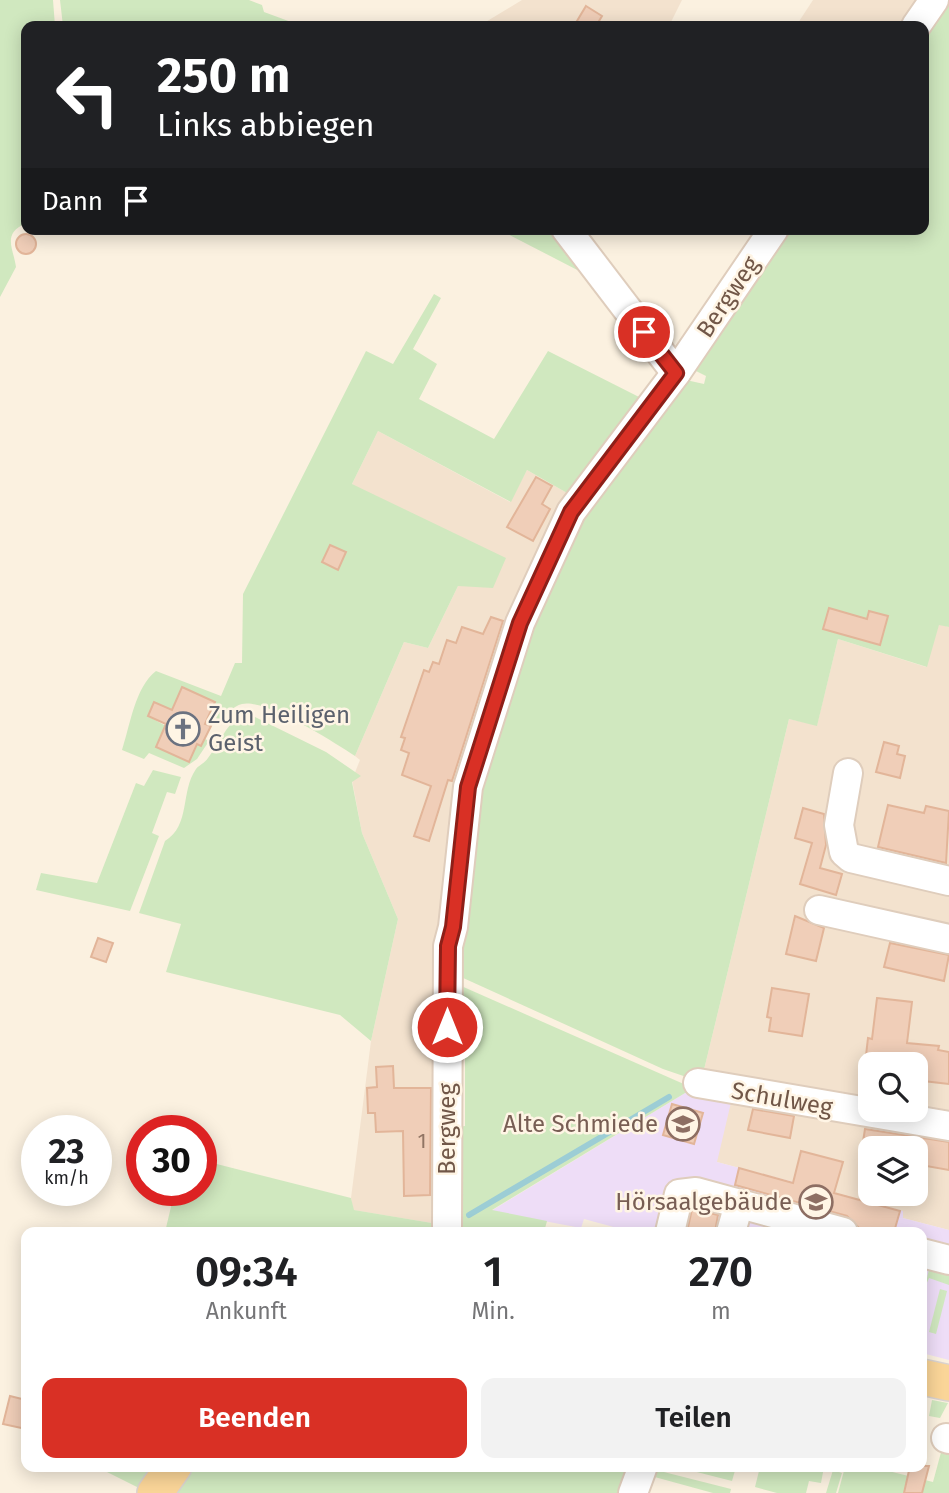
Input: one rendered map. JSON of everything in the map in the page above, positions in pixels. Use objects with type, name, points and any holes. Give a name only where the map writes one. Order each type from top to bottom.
[{"type":"main road","points":[[927,1378],[949,1383]]},
{"type":"main road","points":[[155,1493],[170,1472]]},
{"type":"street","points":[[919,21],[934,0]]},
{"type":"street","points":[[571,235],[676,373]]},
{"type":"street","name":"Bergweg","points":[[447,1227],[448,946],[453,927],[468,787],[520,623],[571,512],[676,373],[770,235]]},
{"type":"street","points":[[848,773],[839,825],[844,852],[851,858],[949,881]]},
{"type":"street","points":[[819,910],[949,939]]},
{"type":"street","name":"Schulweg","points":[[698,1083],[949,1126]]},
{"type":"street","points":[[671,1227],[680,1194],[696,1192],[824,1227]]},
{"type":"street","points":[[733,1227],[739,1204]]},
{"type":"street","points":[[927,1254],[949,1259]]},
{"type":"street","points":[[633,1493],[641,1472]]},
{"type":"shaded area","points":[[522,0],[682,0],[672,21],[487,21]]},
{"type":"shaded area","points":[[813,0],[926,0],[911,21],[799,21]]},
{"type":"shaded area","points":[[378,431],[510,502],[527,470],[574,497],[463,786],[438,1224],[353,1210],[351,1198],[371,1041],[398,919],[362,833],[352,780],[360,760],[355,756],[404,642],[428,648],[458,586],[352,484]]},
{"type":"shaded area","points":[[939,624],[949,627],[949,1230],[903,1218],[903,1211],[884,1206],[928,1206],[928,1136],[858,1136],[858,1199],[717,1162],[701,1082],[789,719],[817,725],[838,639],[926,667]]},
{"type":"shaded area","points":[[690,1090],[733,1094],[717,1162],[858,1199],[858,1206],[884,1206],[903,1211],[903,1218],[949,1230],[949,1360],[927,1354],[927,1227],[614,1227],[584,1219],[581,1227],[491,1211]]},
{"type":"green space","points":[[0,0],[53,0],[55,21],[21,21],[21,226],[11,236],[16,267],[0,297]]},
{"type":"green space","points":[[60,0],[249,0],[262,5],[264,12],[288,21],[142,21],[62,21]]},
{"type":"green space","points":[[941,0],[949,0],[949,627],[939,625],[927,667],[838,639],[817,726],[789,719],[701,1082],[663,1069],[461,977],[456,949],[482,787],[509,678],[586,510],[686,380],[704,384],[706,376],[690,368],[780,235],[929,235],[927,21]]},
{"type":"green space","points":[[510,235],[567,235],[667,367],[574,497],[527,470],[511,502],[378,431],[352,484],[506,558],[493,588],[458,586],[428,648],[404,642],[355,756],[299,722],[253,704],[239,705],[220,720],[209,715],[215,702],[183,687],[172,710],[154,702],[148,716],[201,746],[205,739],[209,741],[197,759],[184,768],[149,753],[144,759],[122,750],[138,697],[156,671],[221,696],[235,663],[242,663],[243,594],[366,351],[393,364],[434,294],[441,298],[413,349],[437,364],[419,399],[494,439],[548,351],[643,399],[664,370],[585,274]]},
{"type":"green space","points":[[240,714],[249,714],[326,752],[361,776],[352,782],[362,833],[398,919],[371,1041],[340,1015],[166,972],[181,924],[139,913],[165,841],[179,826],[191,778]]},
{"type":"green space","points":[[153,770],[181,777],[175,794],[167,792],[152,833],[159,836],[130,911],[36,890],[41,873],[97,883],[136,783],[144,786]]},
{"type":"green space","points":[[459,985],[686,1085],[690,1090],[492,1210],[547,1221],[545,1227],[452,1227],[454,1127],[465,1126],[465,1055],[453,1054]]},
{"type":"green space","points":[[217,1164],[351,1198],[354,1210],[438,1224],[438,1227],[166,1227],[171,1206],[217,1206]]},
{"type":"green space","points":[[930,1265],[949,1270],[949,1285],[929,1278],[927,1282]]},
{"type":"green space","points":[[940,1289],[947,1291],[936,1334],[929,1332]]},
{"type":"green space","points":[[932,1400],[948,1403],[940,1418],[929,1416]]},
{"type":"green space","points":[[943,1445],[949,1447],[949,1493],[838,1493],[844,1472],[892,1472],[933,1482]]},
{"type":"green space","points":[[107,1472],[152,1472],[141,1489]]},
{"type":"green space","points":[[186,1472],[626,1472],[617,1493],[171,1493]]},
{"type":"green space","points":[[652,1472],[664,1472],[731,1489],[730,1493],[713,1493],[651,1476]]},
{"type":"green space","points":[[697,1472],[734,1472],[732,1481]]},
{"type":"green space","points":[[759,1472],[823,1472],[821,1483],[809,1481],[806,1493],[777,1493],[755,1487]]},
{"type":"green space","points":[[832,1472],[842,1473],[836,1493],[826,1493]]},
{"type":"building","points":[[586,6],[602,16],[599,21],[577,21]]},
{"type":"building","points":[[21,235],[31,235],[36,240],[36,248],[30,254],[22,254],[16,248],[16,240]]},
{"type":"building","points":[[536,477],[552,486],[542,504],[550,509],[533,541],[507,527]]},
{"type":"building","points":[[330,545],[346,552],[338,570],[322,562]]},
{"type":"building","points":[[829,608],[867,619],[869,611],[888,616],[880,645],[823,629]]},
{"type":"building","points":[[491,617],[503,621],[452,781],[448,780],[429,841],[414,836],[431,786],[402,775],[409,753],[401,750],[405,738],[401,737],[424,670],[429,672],[433,662],[439,664],[447,640],[456,643],[462,627],[483,634]]},
{"type":"building","name":"Zum Heiligen Geist","points":[[182,687],[215,702],[205,724],[211,726],[201,746],[197,744],[189,762],[156,747],[166,724],[148,716],[154,702],[172,710]]},
{"type":"building","points":[[884,742],[899,746],[897,754],[905,756],[900,778],[876,772]]},
{"type":"building","points":[[888,805],[924,813],[926,806],[949,811],[946,863],[878,847]]},
{"type":"building","points":[[803,808],[824,814],[826,845],[820,868],[842,874],[836,895],[800,884],[812,843],[795,838]]},
{"type":"building","points":[[795,916],[824,928],[816,961],[786,954]]},
{"type":"building","points":[[98,938],[113,943],[106,962],[91,957]]},
{"type":"building","points":[[890,943],[949,955],[944,981],[884,967]]},
{"type":"building","points":[[772,988],[809,994],[802,1036],[769,1031],[771,1018],[767,1017]]},
{"type":"building","points":[[877,998],[912,1002],[907,1043],[939,1046],[938,1050],[949,1052],[949,1084],[928,1082],[928,1052],[866,1052],[868,1038],[872,1039]]},
{"type":"building","points":[[393,1066],[394,1088],[431,1088],[430,1195],[404,1196],[403,1131],[376,1132],[375,1113],[368,1113],[367,1088],[377,1087],[376,1067]]},
{"type":"building","name":"Alte Schmiede","points":[[672,1104],[703,1113],[694,1144],[663,1135]]},
{"type":"building","points":[[753,1109],[794,1116],[790,1138],[748,1130]]},
{"type":"building","points":[[865,1129],[910,1136],[864,1136]]},
{"type":"building","points":[[928,1139],[949,1142],[949,1170],[928,1166]]},
{"type":"building","name":"Hörsaalgebäude","points":[[801,1151],[843,1162],[834,1193],[858,1200],[858,1206],[882,1206],[900,1211],[895,1227],[858,1227],[847,1216],[735,1185],[739,1168],[793,1183]]},
{"type":"building","points":[[692,1209],[718,1215],[716,1227],[688,1227]]},
{"type":"building","points":[[10,1396],[21,1399],[21,1428],[3,1424]]},
{"type":"building","points":[[929,1466],[922,1493],[904,1493],[909,1472],[927,1472]]},
{"type":"waterway","points":[[469,1215],[669,1097]]},
{"type":"place","name":"Zum Heiligen Geist","points":[[183,729]]},
{"type":"place","name":"Alte Schmiede","points":[[683,1124]]},
{"type":"place","name":"Hörsaalgebäude","points":[[816,1202]]},
{"type":"route","points":[[447,1027],[448,946],[453,927],[468,787],[520,623],[571,512],[676,373],[644,332]]}]
